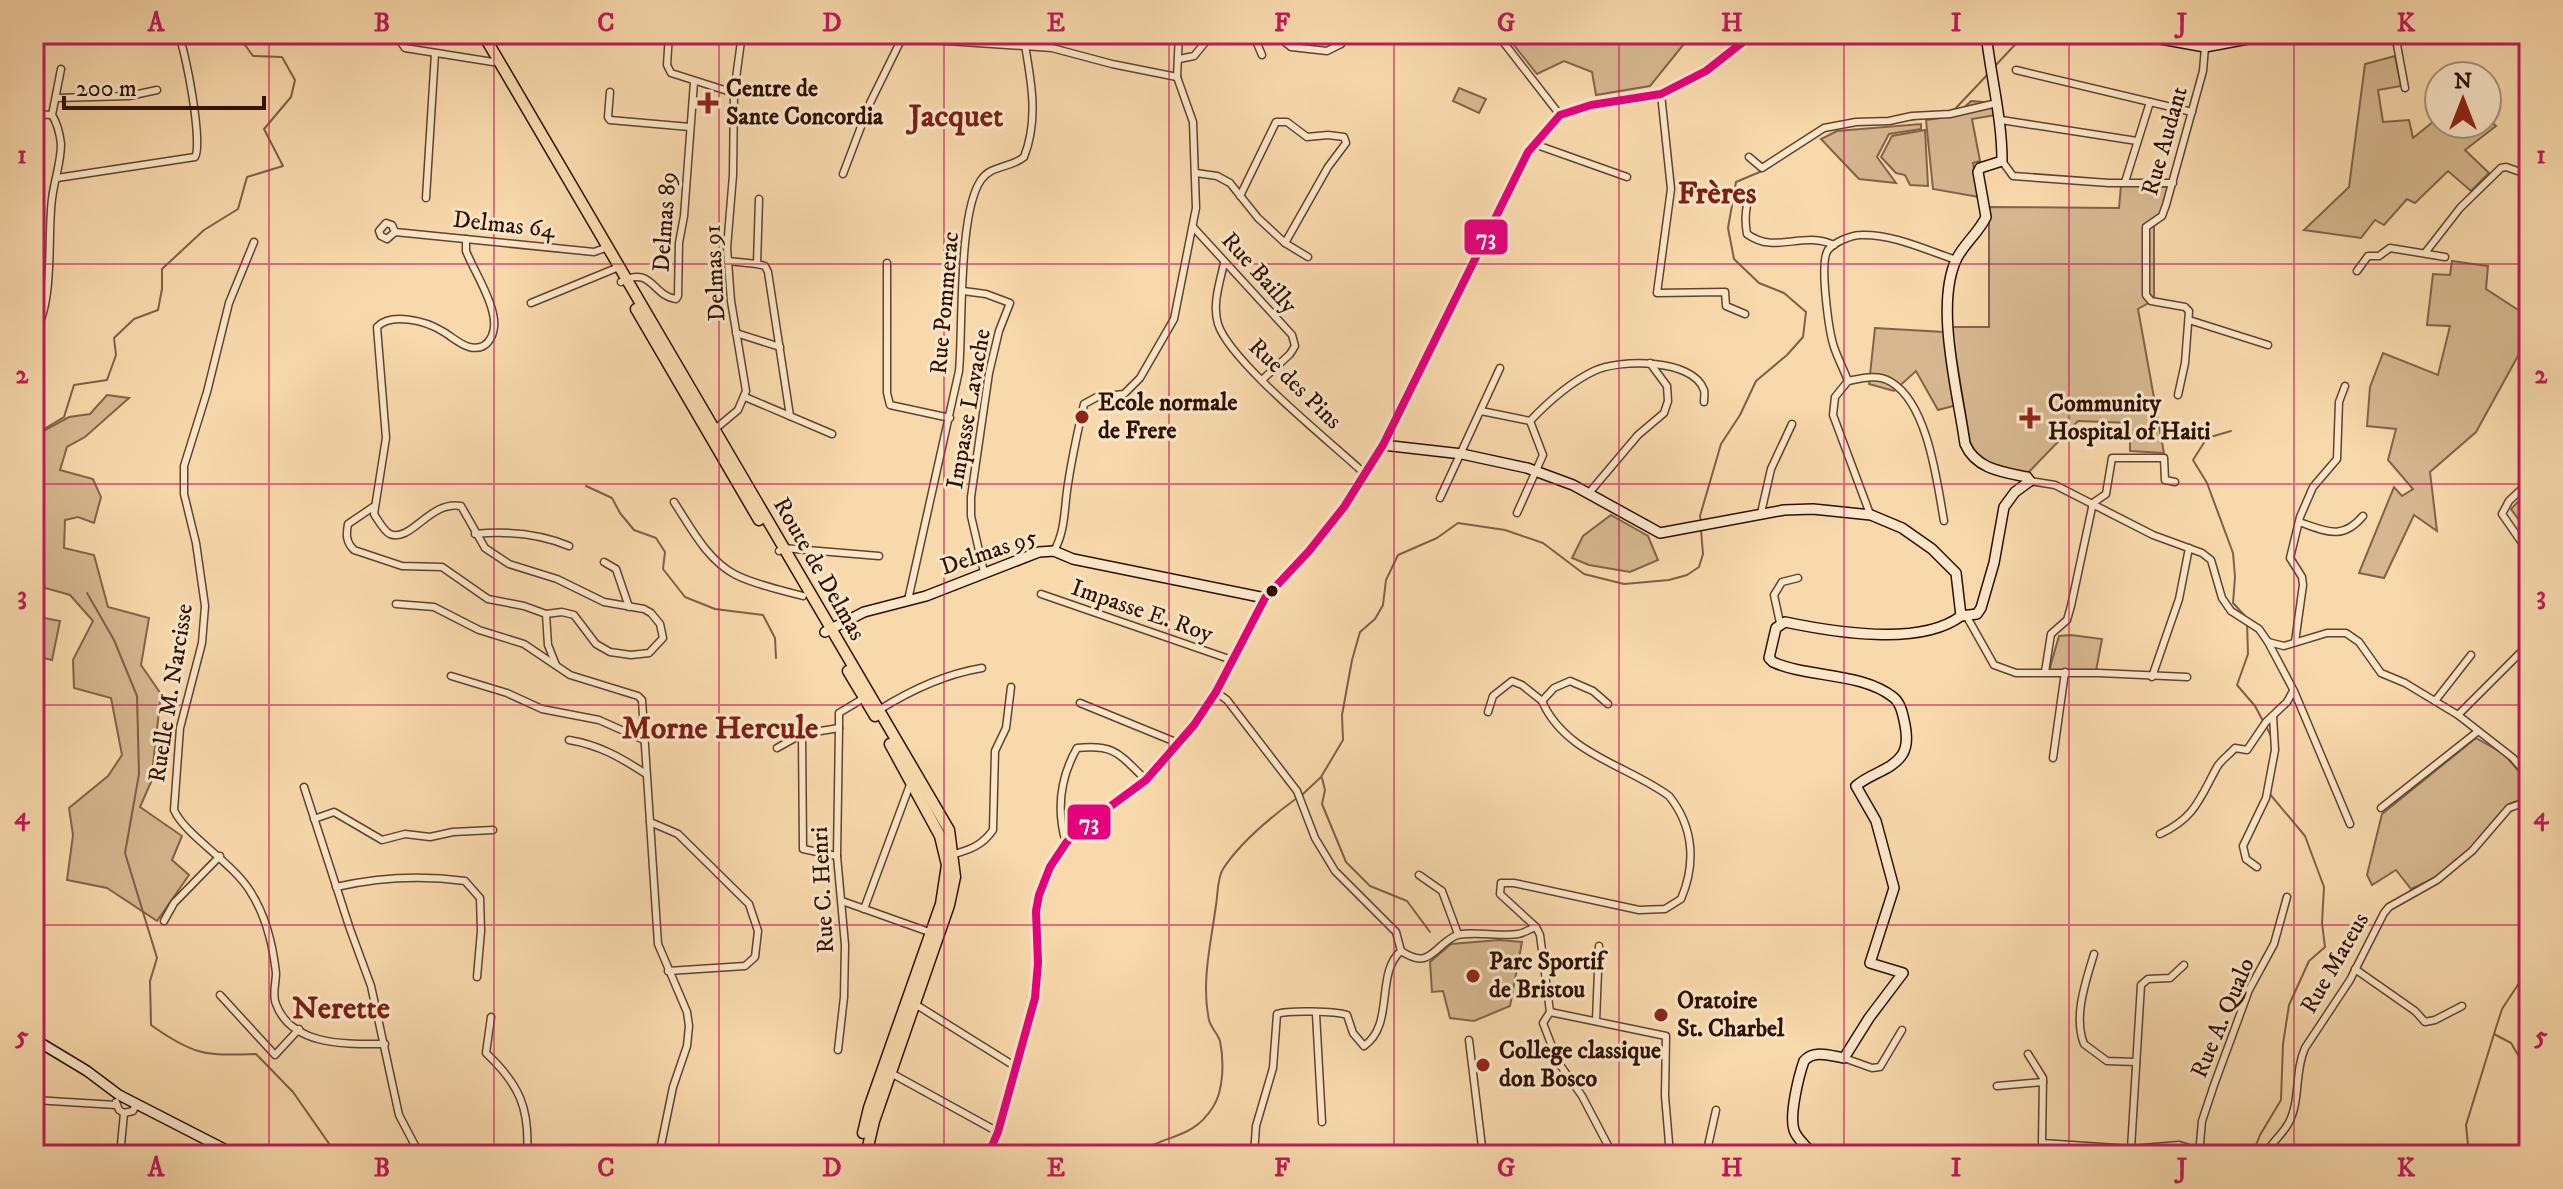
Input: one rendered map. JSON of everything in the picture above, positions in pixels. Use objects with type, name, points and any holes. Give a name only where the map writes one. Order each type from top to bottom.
[{"type":"main road","name":"Route de Delmas","points":[[476,34],[605,248],[614,269],[624,281]]},
{"type":"main road","name":"Route de Delmas","points":[[483,34],[711,432],[949,830],[955,877],[949,905],[887,1071],[866,1155]]},
{"type":"main road","name":"Route de Delmas","points":[[781,550],[803,596],[828,630],[864,698],[876,712],[950,855],[941,904],[911,1002]]},
{"type":"main road","name":"Route de Delmas","points":[[860,1155],[869,1108],[887,1071]]},
{"type":"street","points":[[57,178],[195,157],[199,152],[198,130],[178,34]]},
{"type":"street","points":[[395,34],[405,48],[493,62]]},
{"type":"street","points":[[669,34],[669,70],[675,76],[734,93]]},
{"type":"street","name":"Delmas 91","points":[[742,34],[734,93],[734,161],[728,261],[745,397]]},
{"type":"street","name":"Rue Pommerac","points":[[908,600],[959,371],[967,232],[977,188],[990,171],[1018,162],[1026,151],[1033,92],[1023,34]]},
{"type":"street","points":[[1054,551],[1064,525],[1070,471],[1084,404],[1097,397],[1124,394],[1140,378],[1174,319],[1193,227],[1196,173],[1193,122],[1177,77],[1179,34]]},
{"type":"street","points":[[1179,59],[1194,56],[1212,34]]},
{"type":"street","points":[[1253,34],[1262,55]]},
{"type":"street","points":[[1284,34],[1286,43],[1291,47],[1327,51],[1341,44],[1345,34]]},
{"type":"street","points":[[1497,34],[1560,115]]},
{"type":"street","points":[[988,1155],[998,1132],[1035,998],[1038,963],[1036,911],[1050,867],[1077,831],[1146,780],[1194,725],[1216,692],[1265,598],[1322,535],[1365,474],[1383,445],[1489,227],[1534,144],[1560,115],[1591,105],[1661,94],[1706,71],[1753,34]]},
{"type":"street","points":[[1986,34],[2001,120],[2002,161],[2013,176],[2173,183]]},
{"type":"street","points":[[2133,34],[2205,47],[2230,38],[2275,34]]},
{"type":"street","points":[[2395,34],[2405,88]]},
{"type":"street","points":[[843,174],[899,36],[1052,48],[1177,77]]},
{"type":"street","name":"Rue Audant","points":[[2189,320],[2189,311],[2185,307],[2151,301],[2146,295],[2146,227],[2162,216],[2173,183],[2203,71],[2205,47]]},
{"type":"street","points":[[426,198],[435,53]]},
{"type":"street","points":[[34,334],[47,287],[52,197],[61,143],[52,115],[61,69]]},
{"type":"street","points":[[2016,70],[2192,112]]},
{"type":"street","name":"Delmas 89","points":[[624,281],[644,277],[669,298],[676,299],[678,296],[678,251],[684,216],[694,82]]},
{"type":"street","points":[[56,98],[129,96],[157,90]]},
{"type":"street","points":[[610,92],[610,120],[690,127]]},
{"type":"street","points":[[1661,94],[1671,189],[1657,293],[1725,292],[1726,306],[1745,314]]},
{"type":"street","points":[[2125,182],[2150,102]]},
{"type":"street","points":[[1749,157],[1762,168],[1824,128],[1856,122],[1950,114],[1997,103]]},
{"type":"street","points":[[34,114],[52,115]]},
{"type":"street","points":[[2001,120],[2137,141]]},
{"type":"street","points":[[1240,196],[1276,122],[1287,122],[1307,137],[1344,137],[1346,143],[1328,167],[1285,243]]},
{"type":"street","points":[[1534,144],[1627,177]]},
{"type":"street","points":[[2002,161],[1979,169],[1986,217],[1956,260],[1947,291],[1948,331],[1965,444],[1974,460],[1981,464],[2027,477],[2030,481],[2055,485],[2153,535],[2211,560],[2222,598],[2231,611],[2259,629],[2294,691],[2350,824]]},
{"type":"street","points":[[2425,253],[2460,208],[2501,168],[2529,175]]},
{"type":"street","points":[[1196,173],[1217,176],[1230,183],[1285,243],[1308,257]]},
{"type":"street","points":[[1751,190],[1745,222],[1747,234],[1758,242],[1769,245],[1813,239],[1834,245]]},
{"type":"street","points":[[757,264],[759,199]]},
{"type":"street","name":"Rue Bailly","points":[[1193,227],[1292,335],[1295,346],[1290,354],[1262,380]]},
{"type":"street","name":"Delmas 64","points":[[395,232],[594,252],[605,248]]},
{"type":"street","points":[[1848,381],[1833,345],[1825,278],[1826,254],[1834,245],[1857,235],[1871,235],[1902,241],[1956,260]]},
{"type":"street","points":[[373,507],[348,524],[348,544],[354,550],[402,566],[442,567],[488,599],[546,614],[562,612],[574,615],[596,644],[610,652],[631,655],[649,653],[663,638],[660,624],[651,613],[604,602],[566,582],[509,564],[485,548],[461,506],[443,506],[408,531],[394,535],[387,532],[374,514],[386,438],[377,327],[385,320],[397,319],[426,324],[466,346],[480,347],[493,336],[494,317],[466,251],[466,239]]},
{"type":"street","name":"Ruelle M. Narcisse","points":[[254,242],[229,303],[207,392],[187,451],[184,494],[196,543],[205,606],[202,643],[180,728],[174,810],[181,821],[220,856],[252,892],[273,954],[276,1006],[286,1020],[306,1035],[332,1044],[385,1044]]},
{"type":"street","points":[[2357,271],[2368,256],[2379,256],[2390,248],[2445,257]]},
{"type":"street","points":[[728,261],[757,264],[767,269],[790,416]]},
{"type":"street","points":[[887,263],[887,393],[890,405],[950,418]]},
{"type":"street","name":"Rue des Pins","points":[[1224,263],[1216,305],[1218,322],[1234,351],[1365,474]]},
{"type":"street","points":[[531,303],[614,269]]},
{"type":"street","name":"Impasse Lavache","points":[[963,291],[986,294],[1010,303],[999,331],[989,373],[971,497],[971,516],[984,572]]},
{"type":"street","points":[[2178,395],[2189,320],[2268,345]]},
{"type":"street","points":[[736,333],[780,347]]},
{"type":"street","points":[[1589,493],[1638,435],[1664,413],[1668,401],[1667,386],[1650,363]]},
{"type":"street","points":[[1530,421],[1553,398],[1597,369],[1618,364],[1673,366],[1695,378],[1704,390],[1704,402]]},
{"type":"street","points":[[1440,498],[1500,368]]},
{"type":"street","points":[[1871,515],[1833,415],[1835,397],[1848,381],[1871,376],[1890,381],[1908,396],[1924,430],[1944,521]]},
{"type":"street","points":[[2295,642],[2303,585],[2302,577],[2290,558],[2299,522],[2313,487],[2337,459],[2339,402],[2345,386]]},
{"type":"street","points":[[711,432],[738,410],[745,397],[832,434]]},
{"type":"street","points":[[1481,411],[1530,421]]},
{"type":"street","points":[[1517,513],[1543,455],[1530,421]]},
{"type":"street","points":[[1761,513],[1771,469],[1792,424]]},
{"type":"street","points":[[1383,445],[1462,454],[1536,471],[1589,493],[1660,533],[1761,513],[1813,509],[1871,515],[1902,528],[1932,549],[1956,573],[1964,617],[1994,665],[2016,673],[2187,677]]},
{"type":"street","points":[[2045,672],[2051,634],[2067,620],[2093,503],[2106,494],[2112,458],[2164,458],[2165,480],[2175,482]]},
{"type":"street","points":[[1844,1058],[1903,973],[1870,963],[1894,888],[1876,821],[1856,786],[1873,773],[1896,762],[1907,747],[1907,731],[1899,704],[1876,688],[1821,672],[1778,664],[1769,658],[1776,628],[1785,622],[1868,634],[1940,628],[1977,614],[1994,563],[2004,507],[2015,492],[2030,481]]},
{"type":"street","points":[[2529,482],[2509,501],[2502,514],[2529,553]]},
{"type":"street","points":[[674,502],[717,561],[735,574],[803,596]]},
{"type":"street","points":[[2299,522],[2343,532],[2350,530],[2363,516]]},
{"type":"street","points":[[475,534],[532,536],[569,546]]},
{"type":"street","points":[[2152,677],[2179,599],[2189,548]]},
{"type":"street","points":[[781,550],[879,556]]},
{"type":"street","name":"Delmas 95","points":[[828,630],[864,612],[926,596],[1039,552],[1054,551],[1073,559],[1265,598]]},
{"type":"street","points":[[604,562],[616,569],[629,607]]},
{"type":"street","points":[[1780,623],[1773,603],[1774,595],[1782,582],[1798,578]]},
{"type":"street","name":"Impasse E. Roy","points":[[1041,594],[1232,660]]},
{"type":"street","points":[[396,604],[434,607],[479,630],[524,644],[575,677],[641,698],[656,929],[660,952],[687,1012],[689,1035],[673,1087],[659,1155]]},
{"type":"street","points":[[546,614],[549,651],[558,668]]},
{"type":"street","points":[[2268,642],[2275,646],[2327,633],[2346,633],[2359,642],[2381,673],[2458,715],[2513,758],[2529,777]]},
{"type":"street","points":[[2458,715],[2525,648]]},
{"type":"street","points":[[2435,701],[2471,655]]},
{"type":"street","points":[[876,712],[904,695],[956,672],[982,668]]},
{"type":"street","points":[[2053,758],[2065,672]]},
{"type":"street","points":[[451,676],[507,693],[542,709],[599,720],[644,740]]},
{"type":"street","points":[[1488,712],[1493,696],[1512,681],[1522,685],[1542,701],[1551,716],[1579,745],[1669,796],[1685,825],[1692,858],[1681,899],[1670,907],[1639,910],[1514,883],[1501,883],[1500,894],[1536,927],[1544,954],[1550,1012],[1543,1023],[1550,1048],[1582,1096],[1613,1155]]},
{"type":"street","points":[[1542,701],[1548,692],[1570,681],[1593,691],[1608,704]]},
{"type":"street","points":[[950,855],[971,850],[986,840],[993,830],[995,751],[1006,728],[1011,687]]},
{"type":"street","points":[[2160,834],[2187,817],[2198,804],[2220,763],[2235,748],[2247,750],[2294,691]]},
{"type":"street","points":[[1216,692],[1227,700],[1297,791],[1315,838],[1335,871],[1396,932],[1401,951],[1414,960],[1420,959],[1431,955],[1458,934],[1518,934],[1536,927]]},
{"type":"street","points":[[777,748],[802,734],[839,728],[840,712],[864,698]]},
{"type":"street","points":[[1080,703],[1178,743]]},
{"type":"street","points":[[2257,867],[2242,852],[2266,798],[2275,750],[2273,716]]},
{"type":"street","name":"Rue C. Henri","points":[[838,1050],[844,997],[845,945],[837,856],[839,728]]},
{"type":"street","points":[[2381,808],[2477,732]]},
{"type":"street","points":[[802,734],[803,849],[837,856]]},
{"type":"street","points":[[569,740],[593,744],[612,752],[646,774]]},
{"type":"street","points":[[1066,843],[1060,817],[1060,794],[1066,768],[1077,748],[1101,745],[1119,754],[1146,780]]},
{"type":"street","points":[[864,909],[911,782]]},
{"type":"street","points":[[304,787],[371,986],[399,1115],[420,1155]]},
{"type":"street","name":"Rue Mateus","points":[[2265,1155],[2276,1136],[2288,1125],[2300,1059],[2305,1048],[2355,969],[2389,907],[2437,880],[2472,851],[2509,808],[2529,801]]},
{"type":"street","points":[[314,819],[334,812],[382,840],[405,834],[430,837],[453,832],[493,830]]},
{"type":"street","points":[[650,822],[678,834],[742,896],[754,913],[758,931],[755,957],[745,966],[668,971]]},
{"type":"street","points":[[164,921],[174,903],[220,856]]},
{"type":"street","points":[[1419,875],[1442,891],[1458,934]]},
{"type":"street","points":[[336,887],[370,879],[428,876],[465,881],[480,898],[477,977]]},
{"type":"street","name":"Rue A. Qualo","points":[[2199,1153],[2202,1121],[2210,1097],[2249,990],[2274,944],[2287,897]]},
{"type":"street","points":[[842,901],[932,933]]},
{"type":"street","points":[[1596,1021],[1599,946]]},
{"type":"street","points":[[1254,1155],[1256,1126],[1273,1068],[1277,1014],[1288,1010],[1347,1015],[1359,1042],[1364,1046],[1370,1042],[1384,1010],[1392,959],[1401,951]]},
{"type":"street","points":[[2094,954],[2082,998],[2081,1038],[2089,1049],[2107,1061],[2136,1062]]},
{"type":"street","points":[[2131,1149],[2143,981],[2170,978],[2184,965]]},
{"type":"street","points":[[2355,969],[2415,1011],[2425,1022],[2462,1006]]},
{"type":"street","points":[[220,995],[275,1055],[299,1029]]},
{"type":"street","points":[[911,1002],[1016,1067]]},
{"type":"street","points":[[1550,1012],[1666,1036],[1665,1096],[1670,1155]]},
{"type":"street","points":[[1316,1014],[1322,1122]]},
{"type":"street","points":[[491,1017],[486,1053],[513,1084],[528,1119],[527,1155]]},
{"type":"street","points":[[1812,1155],[1793,1126],[1802,1067],[1807,1056],[1844,1058],[1872,1068],[1880,1067],[1902,1030]]},
{"type":"street","points":[[34,1039],[87,1071],[117,1100],[124,1113],[120,1155]]},
{"type":"street","points":[[1469,1040],[1483,1155]]},
{"type":"street","points":[[2028,1054],[2042,1074],[2042,1143],[2131,1149],[2179,1145],[2199,1153]]},
{"type":"street","points":[[887,1071],[998,1132]]},
{"type":"street","points":[[1997,1086],[2043,1082]]},
{"type":"street","points":[[34,1100],[117,1100],[136,1104],[236,1155]]},
{"type":"street","points":[[124,1113],[131,1112],[136,1104]]},
{"type":"street","points":[[1706,1155],[1716,1110]]},
{"type":"shaded area","points":[[1505,34],[1692,34],[1650,86],[1596,95],[1592,72],[1564,61],[1537,74]]},
{"type":"shaded area","points":[[2395,56],[2401,86],[2378,90],[2383,122],[2409,120],[2413,138],[2423,130],[2423,140],[2478,140],[2465,150],[2489,173],[2471,191],[2448,171],[2415,203],[2407,199],[2384,225],[2375,220],[2361,238],[2304,230],[2349,187],[2365,64]]},
{"type":"shaded area","points":[[1459,88],[1486,99],[1479,113],[1453,101]]},
{"type":"shaded area","points":[[1971,101],[1995,103],[1996,115],[1972,119],[1980,161],[1973,163],[1979,197],[1933,189],[1926,120],[1950,115]]},
{"type":"shaded area","points":[[1921,124],[1921,129],[1889,134],[1877,157],[1896,183],[1859,179],[1821,139],[1837,131]]},
{"type":"shaded area","points":[[1925,130],[1928,186],[1910,185],[1905,175],[1896,173],[1881,157],[1892,136]]},
{"type":"shaded area","points":[[2121,185],[2168,187],[2162,219],[2154,226],[2154,300],[2138,309],[2164,453],[2130,451],[2130,423],[2078,421],[2027,474],[1978,459],[1970,442],[1951,327],[1989,327],[1989,207],[2119,208]]},
{"type":"shaded area","points":[[2452,261],[2488,266],[2486,289],[2529,317],[2529,336],[2476,432],[2430,472],[2437,531],[2414,515],[2384,578],[2359,573],[2394,487],[2402,496],[2413,489],[2388,460],[2396,429],[2367,426],[2370,387],[2383,353],[2438,375],[2450,326],[2427,325],[2433,274],[2450,275]]},
{"type":"shaded area","points":[[1875,328],[1944,332],[1957,405],[1938,410],[1916,371],[1894,391],[1869,384]]},
{"type":"shaded area","points":[[107,395],[129,398],[85,437],[67,447],[60,470],[93,479],[101,497],[94,523],[78,517],[65,520],[64,548],[94,555],[108,607],[149,618],[141,665],[161,694],[151,782],[140,807],[182,836],[172,860],[189,875],[157,921],[107,888],[67,880],[73,835],[69,808],[108,776],[122,755],[111,698],[74,688],[73,660],[93,621],[70,595],[45,588],[34,527],[34,436],[69,417],[90,414]]},
{"type":"shaded area","points":[[2529,490],[2529,534],[2511,509]]},
{"type":"shaded area","points":[[1611,515],[1648,536],[1658,560],[1630,572],[1589,565],[1572,558],[1583,536]]},
{"type":"shaded area","points":[[39,617],[60,621],[52,660],[34,656]]},
{"type":"shaded area","points":[[2059,636],[2102,639],[2096,671],[2049,671]]},
{"type":"shaded area","points":[[2476,738],[2504,754],[2529,783],[2529,797],[2509,804],[2460,860],[2435,878],[2411,889],[2396,870],[2372,885],[2367,875],[2382,814]]},
{"type":"shaded area","name":"Parc Sportif de Bristou","points":[[1499,940],[1522,942],[1510,1006],[1474,1021],[1450,1018],[1443,991],[1432,992],[1430,962],[1451,944]]},
{"type":"waterway","points":[[37,456],[44,429],[64,417],[74,385],[107,380],[116,355],[114,338],[134,319],[158,310],[162,269],[204,230],[238,209],[247,177],[283,166],[264,129],[291,97],[295,80],[282,57],[253,56],[237,34]]},
{"type":"waterway","points":[[1995,66],[2025,34]]},
{"type":"waterway","points":[[1950,111],[1988,74]]},
{"type":"waterway","points":[[1895,122],[1924,118]]},
{"type":"waterway","points":[[1701,523],[1700,516],[1721,444],[1740,415],[1756,381],[1803,337],[1806,312],[1784,293],[1759,283],[1734,259],[1728,228],[1736,182],[1762,171]]},
{"type":"waterway","points":[[2231,431],[2207,438],[2193,460],[2207,483],[2233,553],[2233,603],[2245,616]]},
{"type":"waterway","points":[[586,486],[612,498],[634,530],[656,538],[665,552],[663,569],[685,597],[715,609],[763,615],[775,638],[776,658]]},
{"type":"waterway","points":[[1303,794],[1321,777],[1343,740],[1342,715],[1360,632],[1375,619],[1383,605],[1386,580],[1398,555],[1437,538],[1458,523],[1505,530],[1543,543],[1584,574],[1624,584],[1669,580],[1687,575],[1699,567],[1703,554],[1701,530]]},
{"type":"waterway","points":[[87,593],[114,640],[137,696],[139,774],[125,853],[157,958],[150,981],[151,1025],[200,1052],[256,1054],[293,1092],[337,1155]]},
{"type":"waterway","points":[[2247,622],[2248,654],[2237,685],[2263,721]]},
{"type":"waterway","points":[[2266,726],[2272,738]]},
{"type":"waterway","points":[[1322,778],[1325,790],[1322,804],[1346,862],[1370,886],[1407,901],[1430,932]]},
{"type":"waterway","points":[[2252,1155],[2281,1100],[2283,1044],[2289,1005],[2309,961],[2325,947],[2322,923],[2324,887],[2305,836],[2269,793]]},
{"type":"waterway","points":[[1138,1155],[1196,1126],[1217,1100],[1222,1057],[1220,1041],[1209,1020],[1206,991],[1220,877],[1247,839],[1297,798]]},
{"type":"waterway","points":[[2469,1155],[2466,1125],[2502,1009],[2529,968]]},
{"type":"waterway","points":[[2494,1034],[2511,1043],[2529,1074]]},
{"type":"transit line","name":"73","points":[[988,1155],[998,1132],[1035,998],[1038,963],[1036,911],[1050,867],[1077,831],[1146,780],[1194,725],[1216,692],[1265,598],[1309,551],[1344,507],[1383,445],[1528,152],[1560,115],[1591,105],[1661,94],[1706,71],[1753,34]]},
{"type":"place","name":"Centre de Sante Concordia","points":[[708,103]]},
{"type":"place","name":"Ecole normale de Frere","points":[[1082,417]]},
{"type":"place","name":"Community Hospital of Haiti","points":[[2030,418]]},
{"type":"place","name":"Parc Sportif de Bristou","points":[[1473,976]]},
{"type":"place","name":"Oratoire St. Charbel","points":[[1661,1015]]},
{"type":"place","name":"College classique don Bosco","points":[[1483,1065]]},
{"type":"district","name":"Jacquet","points":[[956,117]]},
{"type":"district","name":"Frères","points":[[1717,194]]},
{"type":"district","name":"Morne Hercule","points":[[720,729]]},
{"type":"district","name":"Nerette","points":[[341,1009]]}]
